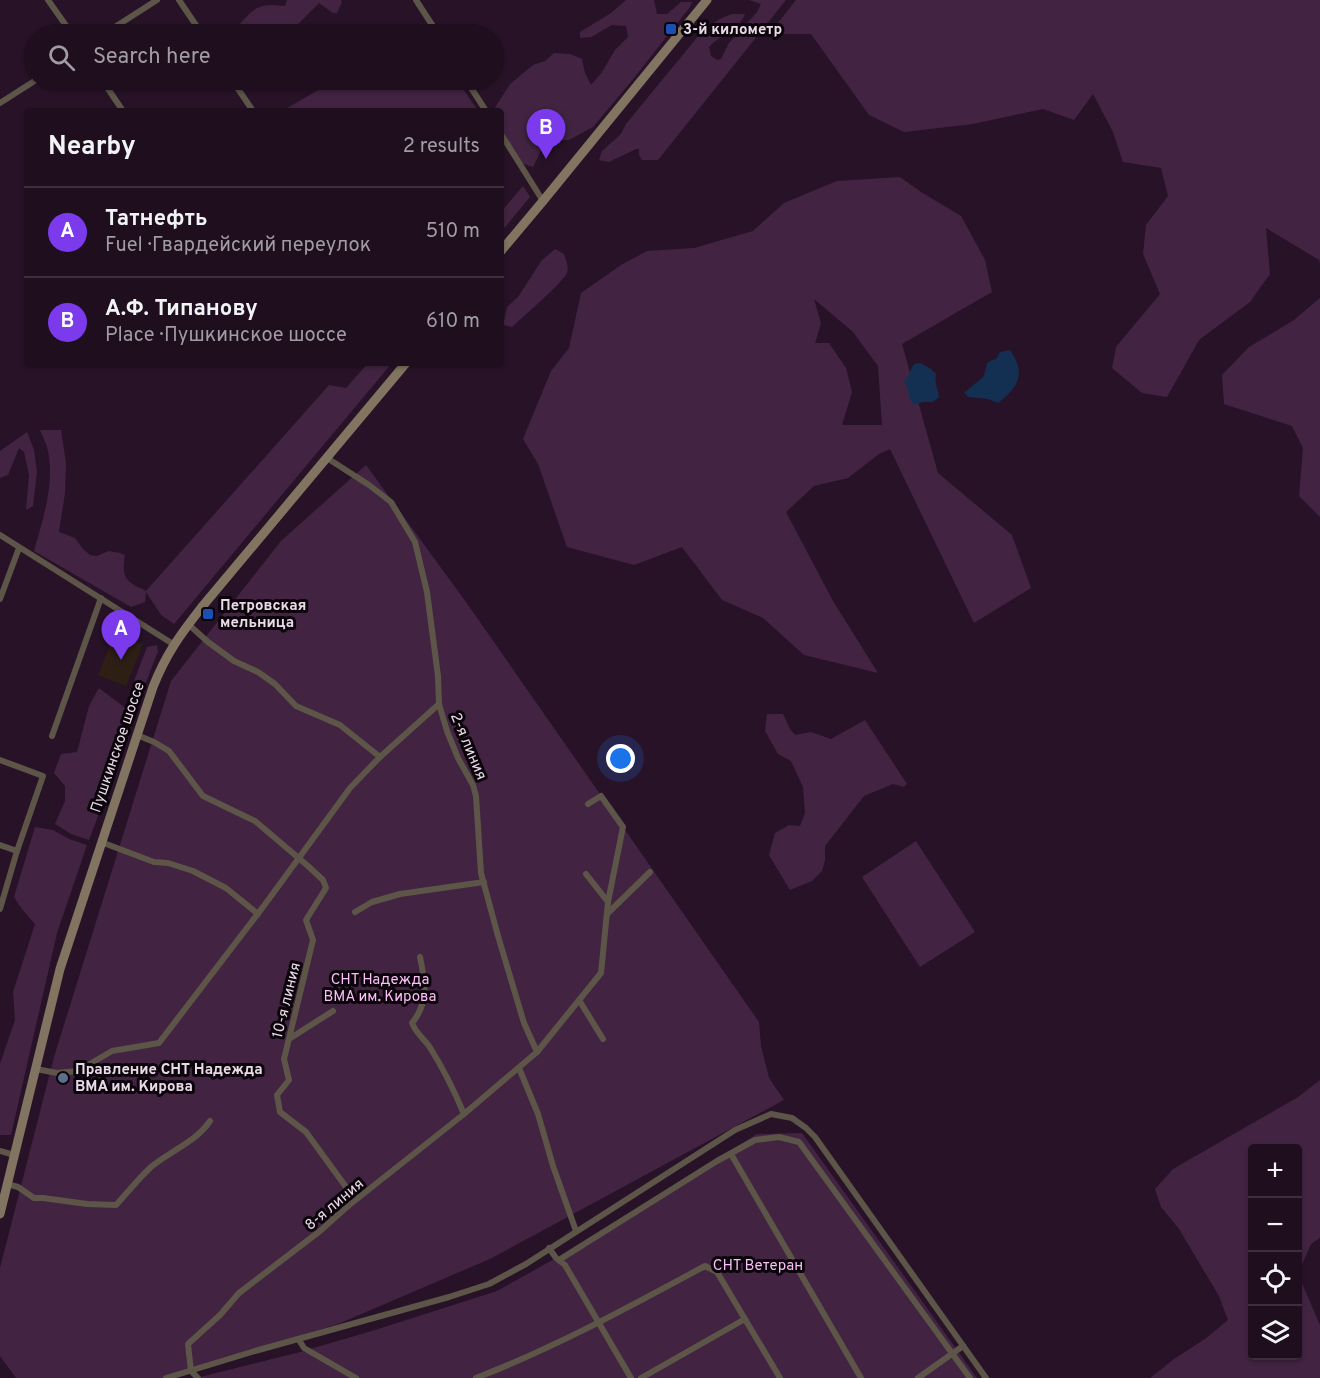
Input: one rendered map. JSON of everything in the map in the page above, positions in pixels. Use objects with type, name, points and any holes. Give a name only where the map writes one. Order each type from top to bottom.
[{"type":"main road","points":[[504,247],[707,0]]},
{"type":"main road","name":"Пушкинское шоссе","points":[[0,1214],[60,969],[162,664],[188,624],[404,366]]},
{"type":"street","points":[[48,0],[65,24]]},
{"type":"street","points":[[120,24],[157,0]]},
{"type":"street","points":[[179,0],[195,24]]},
{"type":"street","points":[[416,0],[432,24]]},
{"type":"street","points":[[0,103],[24,88]]},
{"type":"street","points":[[109,90],[121,108]]},
{"type":"street","points":[[239,90],[251,108]]},
{"type":"street","points":[[472,90],[484,108]]},
{"type":"street","points":[[504,139],[543,201]]},
{"type":"street","name":"2-я линия","points":[[327,458],[391,502],[415,542],[427,592],[438,676],[439,704],[447,731],[476,796],[481,873],[524,1023],[537,1052]]},
{"type":"street","points":[[0,535],[173,644]]},
{"type":"street","points":[[0,599],[19,548]]},
{"type":"street","points":[[52,736],[101,598]]},
{"type":"street","points":[[188,624],[234,661],[258,672],[275,684],[296,706],[340,725],[380,757]]},
{"type":"street","points":[[36,1069],[57,1073],[78,1071],[112,1051],[159,1043],[258,914],[350,788],[380,757],[439,704]]},
{"type":"street","points":[[137,735],[169,751],[203,796],[255,821],[299,858]]},
{"type":"street","points":[[0,760],[43,776],[0,909]]},
{"type":"street","points":[[576,1231],[538,1114],[519,1068],[537,1052],[601,973],[608,902],[623,826],[600,796],[588,804]]},
{"type":"street","points":[[101,842],[154,862],[168,863],[193,871],[226,888],[258,914]]},
{"type":"street","points":[[0,845],[17,851]]},
{"type":"street","name":"10-я линия","points":[[299,858],[323,880],[326,888],[306,920],[313,940],[284,1059],[289,1080],[277,1095],[280,1112],[306,1132],[346,1186],[348,1206]]},
{"type":"street","points":[[607,915],[650,872]]},
{"type":"street","points":[[586,874],[608,902]]},
{"type":"street","points":[[355,912],[372,902],[400,894],[484,882]]},
{"type":"street","points":[[420,957],[425,979],[423,1006],[412,1023],[453,1088],[464,1114]]},
{"type":"street","points":[[579,1000],[603,1039]]},
{"type":"street","points":[[289,1039],[333,1011]]},
{"type":"street","name":"8-я линия","points":[[191,1371],[188,1344],[220,1315],[239,1293],[320,1231],[519,1068]]},
{"type":"street","points":[[166,1378],[489,1284],[526,1264],[743,1126],[771,1114],[792,1118],[815,1137],[986,1378]]},
{"type":"street","points":[[7,1184],[18,1187],[34,1198],[116,1205],[151,1167],[191,1140],[210,1121]]},
{"type":"street","points":[[559,1260],[717,1161],[755,1140],[779,1137],[800,1142],[970,1378]]},
{"type":"street","points":[[0,1151],[14,1155]]},
{"type":"street","points":[[731,1154],[861,1378]]},
{"type":"street","points":[[549,1248],[565,1265],[632,1378]]},
{"type":"street","points":[[476,1378],[514,1363],[599,1323],[705,1266],[717,1272],[780,1378]]},
{"type":"street","points":[[641,1378],[745,1319]]},
{"type":"street","points":[[299,1340],[304,1348],[356,1378]]},
{"type":"street","points":[[918,1378],[963,1346]]},
{"type":"street","points":[[191,1371],[198,1378]]},
{"type":"shaded area","points":[[115,633],[143,644],[126,686],[98,675]]},
{"type":"green space","points":[[287,0],[341,0],[342,2],[337,13],[333,13],[319,3],[298,24],[240,24],[250,13],[260,7],[285,6]]},
{"type":"green space","points":[[626,0],[654,0],[657,14],[667,14],[681,2],[692,2],[593,127],[569,140],[544,140],[533,167],[518,162],[504,135],[504,108],[495,108],[510,84],[533,65],[545,61],[554,53],[570,54],[582,59],[591,85],[615,50],[628,37],[626,26],[612,25],[591,37],[580,38],[580,32],[611,13]]},
{"type":"green space","points":[[749,0],[786,0],[658,160],[642,160],[639,149],[636,149],[609,162],[599,160],[602,151],[621,134],[626,124],[699,35],[718,20],[731,14],[745,14],[738,25],[709,47],[711,56],[717,60],[721,59],[729,43],[757,12],[761,4]]},
{"type":"green space","points":[[796,0],[1320,0],[1320,263],[1319,260],[1266,228],[1270,274],[1250,302],[1199,340],[1167,397],[1142,393],[1112,368],[1116,347],[1160,294],[1143,254],[1146,225],[1168,196],[1161,168],[1123,162],[1113,132],[1093,94],[1074,120],[1043,109],[973,124],[904,132],[869,115],[811,34],[769,34]]},
{"type":"green space","points":[[318,90],[464,90],[476,108],[287,108]]},
{"type":"green space","points":[[900,177],[961,216],[985,260],[992,292],[902,344],[938,473],[1012,535],[1031,588],[974,623],[890,449],[879,454],[848,478],[814,486],[786,512],[833,601],[878,673],[804,655],[763,618],[722,600],[682,547],[634,565],[567,547],[538,464],[523,439],[551,371],[569,348],[581,293],[621,265],[647,251],[694,248],[753,231],[784,203],[837,181]],"holes":[[[814,299],[853,332],[878,366],[882,425],[842,425],[852,392],[846,368],[829,343],[815,343],[821,323]]]},
{"type":"green space","points":[[523,186],[530,197],[504,228],[504,208]]},
{"type":"green space","points":[[555,249],[564,254],[568,271],[542,300],[512,327],[504,325],[507,307],[518,297],[542,260]]},
{"type":"green space","points":[[1320,298],[1320,517],[1299,496],[1303,448],[1292,426],[1224,404],[1222,375],[1249,347],[1294,320]]},
{"type":"green space","points":[[365,366],[389,366],[174,624],[161,615],[146,592],[145,602],[131,607],[34,551],[47,500],[50,473],[47,447],[40,430],[61,430],[66,463],[65,493],[59,532],[75,538],[90,555],[97,556],[109,551],[125,555],[126,578],[146,591],[329,385],[346,388]]},
{"type":"green space","points":[[27,432],[34,450],[37,472],[33,506],[26,510],[29,475],[24,452],[19,448],[8,475],[0,478],[0,451]]},
{"type":"green space","name":"СНТ Надежда ВМА им. Кирова","points":[[366,465],[466,602],[759,1022],[761,1046],[769,1078],[784,1100],[490,1259],[338,1324],[163,1378],[16,1378],[0,1356],[0,1268],[54,1057],[171,681],[281,541]]},
{"type":"green space","points":[[157,645],[158,651],[142,693],[134,692],[133,684],[147,647]]},
{"type":"green space","points":[[99,688],[132,713],[110,764],[101,776],[107,792],[89,840],[71,834],[55,824],[65,801],[65,786],[54,773],[61,754],[77,752],[89,706]]},
{"type":"green space","points":[[767,714],[783,714],[795,735],[811,732],[831,739],[865,720],[907,784],[903,787],[893,784],[864,796],[825,846],[822,871],[812,881],[790,890],[769,855],[775,833],[789,825],[800,826],[805,813],[803,787],[791,761],[778,754],[765,731]]},
{"type":"green space","points":[[35,827],[53,830],[87,845],[57,933],[11,1135],[0,1135],[0,1064],[15,1020],[13,992],[35,924],[14,897]]},
{"type":"green space","points":[[916,841],[975,932],[920,967],[862,877]]},
{"type":"green space","points":[[1320,1080],[1320,1238],[1311,1244],[1302,1265],[1302,1144],[1248,1144],[1248,1360],[1302,1360],[1302,1283],[1320,1325],[1320,1378],[1150,1378],[1228,1320],[1219,1296],[1179,1229],[1161,1207],[1155,1189],[1173,1169],[1298,1097]]},
{"type":"green space","name":"СНТ Ветеран","points":[[802,1133],[977,1378],[196,1378],[300,1352],[497,1291],[556,1258],[757,1134]]},
{"type":"water","points":[[1010,350],[1019,373],[1015,385],[1005,397],[998,403],[988,399],[969,397],[964,393],[984,376],[987,363],[997,358],[1000,352]]},
{"type":"water","points":[[920,363],[936,374],[939,397],[933,402],[914,405],[904,382],[914,364]]},
{"type":"place","name":"3-й километр","points":[[671,29]]},
{"type":"place","name":"А.Ф. Типанову","points":[[546,159]]},
{"type":"place","name":"Петровская мельница","points":[[208,614]]},
{"type":"place","name":"Татнефть","points":[[121,660]]},
{"type":"place","name":"Правление СНТ Надежда ВМА им. Кирова","points":[[63,1078]]}]
